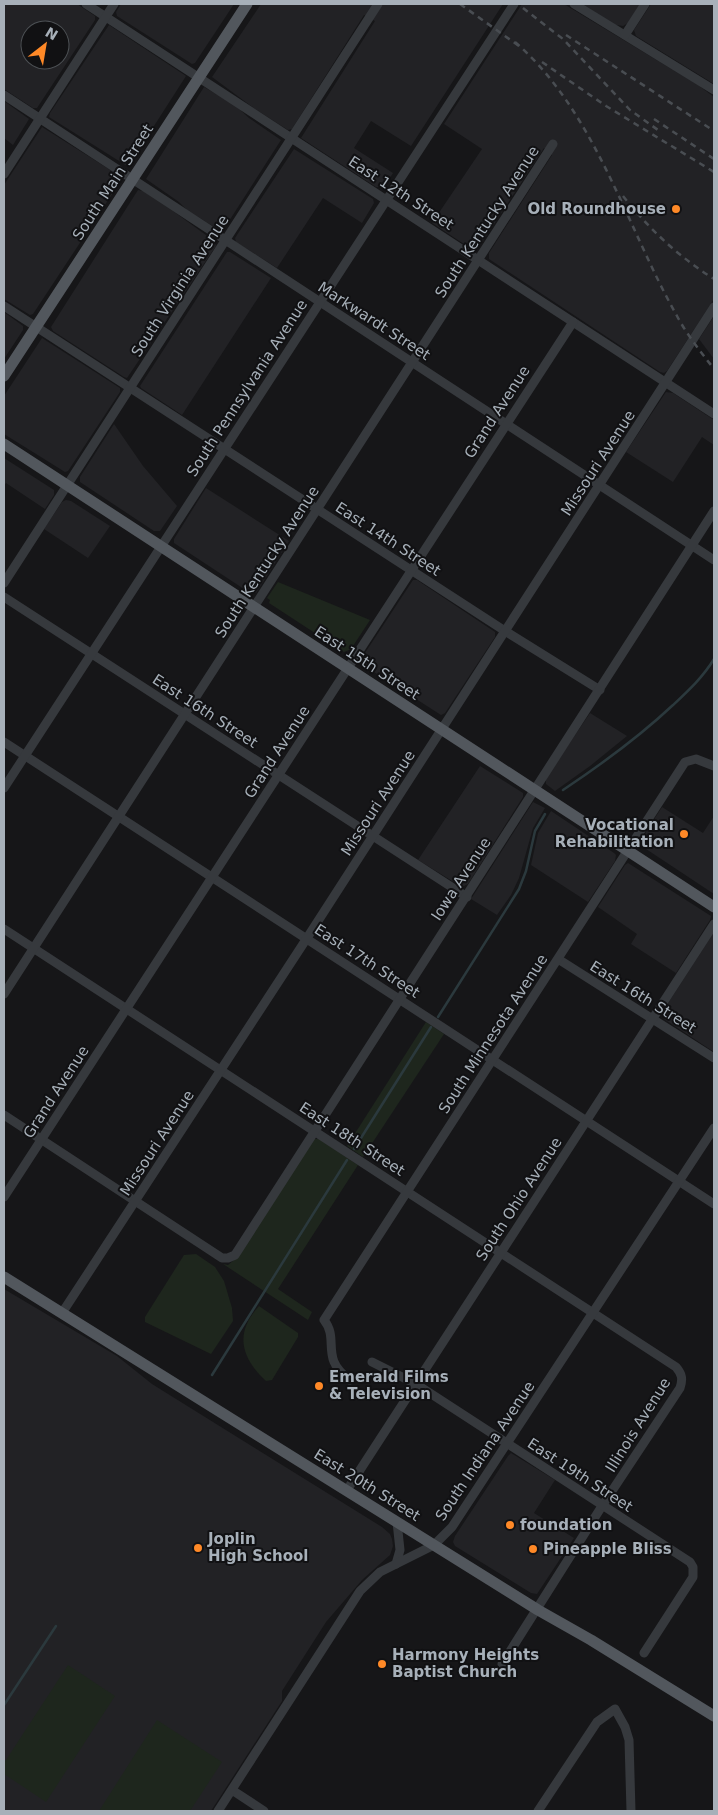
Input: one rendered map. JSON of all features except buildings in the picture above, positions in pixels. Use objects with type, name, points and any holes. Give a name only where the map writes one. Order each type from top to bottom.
[{"type":"main road","name":"South Main Street","points":[[4,376],[247,4]]},
{"type":"main road","name":"East 15th Street","points":[[4,444],[714,907]]},
{"type":"main road","name":"East 20th Street","points":[[4,1277],[538,1610],[591,1640],[714,1716]]},
{"type":"street","name":"East 12th Street","points":[[86,4],[714,414]]},
{"type":"street","points":[[4,174],[114,4]]},
{"type":"street","name":"South Virginia Avenue","points":[[4,583],[378,4]]},
{"type":"street","name":"South Pennsylvania Avenue","points":[[4,788],[514,4]]},
{"type":"street","points":[[574,4],[714,90]]},
{"type":"street","points":[[625,35],[645,4]]},
{"type":"street","name":"Markwardt Street","points":[[4,95],[714,560]]},
{"type":"street","name":"South Kentucky Avenue","points":[[4,994],[554,144]]},
{"type":"street","name":"East 14th Street","points":[[4,306],[505,631],[600,690]]},
{"type":"street","name":"Missouri Avenue","points":[[62,1313],[442,730],[714,307]]},
{"type":"street","name":"Grand Avenue","points":[[4,1197],[573,322]]},
{"type":"street","name":"Iowa Avenue","points":[[135,1201],[222,1258],[235,1255],[714,511]]},
{"type":"street","name":"East 16th Street","points":[[4,597],[467,897]]},
{"type":"street","name":"East 17th Street","points":[[4,742],[714,1204]]},
{"type":"street","name":"South Minnesota Avenue","points":[[350,1380],[334,1365],[328,1325],[324,1320],[685,762],[696,759],[714,766]]},
{"type":"street","name":"South Ohio Avenue","points":[[348,1490],[714,924]]},
{"type":"street","name":"East 18th Street","points":[[4,929],[676,1366],[682,1376]]},
{"type":"street","name":"East 16th Street","points":[[558,959],[714,1058]]},
{"type":"street","points":[[4,1115],[135,1201]]},
{"type":"street","name":"South Indiana Avenue","points":[[218,1811],[360,1591],[380,1572],[434,1545],[452,1528],[714,1128]]},
{"type":"street","name":"East 19th Street","points":[[372,1362],[416,1384],[685,1558],[693,1567],[692,1577],[644,1653]]},
{"type":"street","name":"Illinois Avenue","points":[[502,1664],[538,1610],[602,1506],[680,1388],[682,1376]]},
{"type":"street","points":[[396,1564],[400,1550],[397,1522]]},
{"type":"street","points":[[538,1811],[597,1722],[615,1709],[625,1726],[629,1740],[631,1811]]},
{"type":"street","points":[[232,1790],[264,1811]]},
{"type":"shaded area","points":[[4,4],[77,4],[95,16],[95,20],[70,58],[70,20],[20,20],[20,70],[62,70],[37,108],[33,108],[4,89]]},
{"type":"shaded area","points":[[121,4],[234,4],[195,63],[192,64],[117,16],[116,12]]},
{"type":"shaded area","points":[[261,4],[503,4],[411,146],[371,121],[354,148],[393,173],[386,184],[376,187],[301,138],[375,21],[364,15],[292,129],[288,130],[255,109],[212,77]]},
{"type":"shaded area","points":[[522,4],[564,4],[698,85],[714,97],[714,299],[664,373],[489,259],[489,253],[552,155],[544,148],[477,250],[473,250],[432,223],[482,149],[444,124]]},
{"type":"shaded area","points":[[582,4],[640,4],[628,23],[623,26],[616,25]]},
{"type":"shaded area","points":[[651,4],[714,4],[714,84],[636,36],[634,30]]},
{"type":"shaded area","points":[[109,25],[186,76],[127,166],[49,117]]},
{"type":"shaded area","points":[[204,87],[234,104],[249,118],[281,140],[222,232],[187,210],[179,202],[146,179]]},
{"type":"shaded area","points":[[4,101],[29,119],[13,145],[4,138]]},
{"type":"shaded area","points":[[42,127],[122,179],[33,314],[30,315],[4,299],[4,185]]},
{"type":"shaded area","points":[[294,149],[373,199],[374,203],[362,223],[323,198],[277,268],[236,242],[235,238]]},
{"type":"shaded area","points":[[138,190],[143,191],[173,211],[214,241],[216,246],[127,378],[53,331],[51,327]]},
{"type":"shaded area","points":[[227,252],[230,252],[271,278],[182,415],[140,386]]},
{"type":"shaded area","points":[[4,312],[23,326],[23,330],[4,359]]},
{"type":"shaded area","points":[[714,316],[714,359],[699,339]]},
{"type":"shaded area","points":[[42,338],[120,388],[120,392],[68,471],[65,472],[4,434],[4,396]]},
{"type":"shaded area","points":[[666,392],[673,393],[714,420],[714,445],[702,437],[673,482],[626,452]]},
{"type":"shaded area","points":[[114,424],[143,466],[177,506],[160,531],[154,531],[80,482],[80,477]]},
{"type":"shaded area","points":[[4,458],[54,490],[54,495],[45,509],[6,483],[4,486]]},
{"type":"shaded area","points":[[206,488],[289,541],[256,593],[250,593],[174,543],[174,539]]},
{"type":"shaded area","points":[[66,500],[71,501],[110,526],[88,558],[44,529],[62,502]]},
{"type":"shaded area","points":[[413,580],[417,580],[495,632],[495,637],[445,713],[441,715],[360,663]]},
{"type":"shaded area","points":[[278,582],[370,620],[351,649],[344,652],[269,603],[270,600],[267,598]]},
{"type":"shaded area","points":[[590,713],[627,736],[555,791],[546,784],[546,778]]},
{"type":"shaded area","points":[[480,766],[523,793],[523,797],[468,884],[462,887],[418,860]]},
{"type":"shaded area","points":[[533,802],[545,808],[533,828],[519,878],[511,895],[497,915],[471,899]]},
{"type":"shaded area","points":[[662,807],[703,833],[714,816],[714,894],[640,845],[640,841]]},
{"type":"shaded area","points":[[551,811],[616,855],[615,861],[588,902],[531,865],[538,833]]},
{"type":"shaded area","points":[[628,863],[711,916],[676,973],[631,944],[637,934],[598,907]]},
{"type":"shaded area","points":[[714,932],[714,1052],[664,1019],[661,1014]]},
{"type":"shaded area","points":[[426,1022],[444,1034],[363,1157],[347,1146]]},
{"type":"shaded area","points":[[314,1139],[319,1139],[358,1165],[278,1289],[312,1312],[308,1320],[223,1264],[228,1265],[234,1260]]},
{"type":"shaded area","points":[[196,1254],[215,1267],[224,1281],[232,1308],[233,1321],[211,1354],[145,1322],[145,1317],[184,1255]]},
{"type":"shaded area","name":"Joplin High School","points":[[4,1289],[117,1356],[152,1384],[382,1527],[390,1534],[392,1539],[393,1546],[390,1555],[362,1580],[326,1622],[282,1691],[282,1701],[211,1811],[4,1811]]},
{"type":"shaded area","points":[[259,1306],[298,1333],[298,1337],[272,1380],[266,1381],[251,1363],[244,1345],[246,1326]]},
{"type":"shaded area","points":[[511,1453],[555,1480],[534,1513],[574,1538],[537,1594],[531,1593],[455,1546],[453,1542],[455,1536]]},
{"type":"shaded area","points":[[68,1665],[115,1696],[46,1802],[4,1774],[4,1763]]},
{"type":"shaded area","points":[[157,1720],[222,1762],[190,1811],[99,1811]]},
{"type":"waterway","points":[[563,790],[620,750],[660,717],[685,694],[714,659]]},
{"type":"waterway","points":[[438,1017],[519,889],[526,871],[535,831],[545,814]]},
{"type":"waterway","points":[[354,1149],[431,1027]]},
{"type":"waterway","points":[[212,1375],[347,1160]]},
{"type":"waterway","points":[[4,1705],[56,1626]]},
{"type":"railway","points":[[460,4],[519,46]]},
{"type":"railway","points":[[523,8],[563,39],[630,110],[658,130]]},
{"type":"railway","points":[[566,35],[714,131]]},
{"type":"railway","points":[[515,42],[543,70],[567,101],[588,135],[677,316],[714,369]]},
{"type":"railway","points":[[542,62],[606,106],[714,172]]},
{"type":"railway","points":[[654,119],[714,159]]},
{"type":"railway","points":[[623,196],[665,242],[714,279]]},
{"type":"place","name":"Old Roundhouse","points":[[676,209]]},
{"type":"place","name":"Vocational Rehabilitation","points":[[684,834]]},
{"type":"place","name":"Emerald Films & Television","points":[[319,1386]]},
{"type":"place","name":"foundation","points":[[510,1525]]},
{"type":"place","name":"Joplin High School","points":[[198,1548]]},
{"type":"place","name":"Pineapple Bliss","points":[[533,1549]]},
{"type":"place","name":"Harmony Heights Baptist Church","points":[[382,1664]]}]
